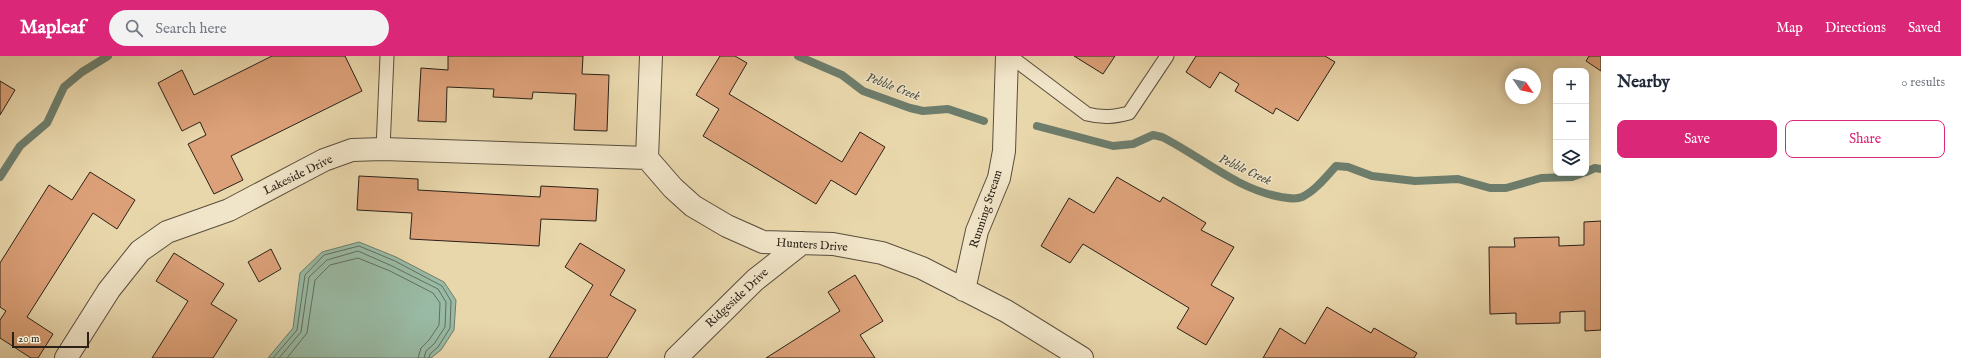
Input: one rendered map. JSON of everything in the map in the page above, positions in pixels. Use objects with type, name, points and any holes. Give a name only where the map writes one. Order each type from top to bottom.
[{"type":"street","points":[[647,158],[650,56]]},
{"type":"street","name":"Running Stream","points":[[964,290],[977,231],[999,178],[1004,151],[1009,56]]},
{"type":"street","name":"Lakeside Drive","points":[[66,358],[109,290],[140,251],[167,232],[229,210],[324,160],[352,150],[383,149],[647,158]]},
{"type":"street","name":"Hunters Drive","points":[[647,158],[673,188],[693,206],[726,226],[763,242],[833,244],[882,253],[922,268],[1006,311],[1082,358]]},
{"type":"street","name":"Ridgeside Drive","points":[[676,358],[755,280],[802,243]]},
{"type":"lane","points":[[383,149],[387,56]]},
{"type":"lane","points":[[1009,56],[1087,114],[1101,117],[1114,117],[1129,113],[1167,56]]},
{"type":"water","points":[[359,242],[396,257],[444,282],[456,300],[454,330],[441,350],[431,358],[268,358],[293,328],[300,273],[322,252]]},
{"type":"building","points":[[272,56],[345,56],[362,91],[231,156],[243,180],[214,194],[188,144],[206,135],[200,122],[182,131],[158,83],[182,70],[194,95]]},
{"type":"building","points":[[448,56],[583,56],[582,74],[609,75],[607,131],[574,130],[576,94],[533,92],[532,99],[493,97],[494,89],[447,87],[446,122],[418,121],[421,68],[448,70]]},
{"type":"building","points":[[720,56],[735,56],[747,63],[729,94],[842,162],[860,132],[885,147],[856,195],[831,180],[816,204],[703,136],[719,109],[696,95]]},
{"type":"building","points":[[1074,56],[1115,56],[1103,74]]},
{"type":"building","points":[[1196,56],[1325,56],[1335,62],[1298,121],[1276,108],[1273,114],[1235,91],[1239,84],[1220,72],[1210,88],[1186,72]]},
{"type":"building","points":[[1589,56],[1601,56],[1601,71],[1586,61]]},
{"type":"building","points":[[0,81],[15,90],[0,115]]},
{"type":"building","points":[[90,172],[135,200],[117,229],[93,213],[27,317],[53,334],[38,358],[31,358],[0,338],[0,320],[6,311],[0,307],[0,263],[49,185],[72,200]]},
{"type":"building","points":[[359,176],[418,179],[418,190],[540,197],[541,186],[598,189],[596,221],[541,219],[539,246],[410,239],[412,213],[357,210]]},
{"type":"building","points":[[1117,177],[1160,202],[1163,197],[1206,223],[1201,230],[1234,247],[1211,285],[1234,298],[1206,345],[1177,328],[1189,308],[1083,244],[1070,263],[1041,246],[1069,198],[1094,213]]},
{"type":"building","points":[[1601,221],[1601,330],[1585,331],[1585,311],[1560,312],[1560,323],[1516,324],[1516,313],[1490,314],[1489,247],[1515,247],[1514,238],[1559,237],[1559,246],[1584,245],[1584,222]]},
{"type":"building","points":[[580,243],[625,270],[610,295],[636,310],[607,358],[549,358],[593,285],[565,267]]},
{"type":"building","points":[[271,249],[281,269],[259,282],[248,262]]},
{"type":"building","points":[[174,253],[224,284],[211,304],[237,320],[213,358],[152,358],[188,301],[156,281]]},
{"type":"building","points":[[855,275],[883,321],[860,335],[875,358],[766,358],[840,311],[828,292]]},
{"type":"building","points":[[1327,307],[1371,333],[1374,328],[1417,353],[1414,358],[1263,358],[1280,328],[1305,344]]},
{"type":"waterway","name":"Pebble Creek","points":[[0,177],[20,146],[47,123],[64,87],[82,72],[108,56]]},
{"type":"waterway","name":"Pebble Creek","points":[[798,56],[842,75],[863,91],[910,108],[923,111],[948,109],[984,121]]},
{"type":"waterway","name":"Pebble Creek","points":[[1037,126],[1113,146],[1133,144],[1153,135],[1162,137],[1234,180],[1265,193],[1281,197],[1302,197],[1320,183],[1336,166],[1348,167],[1372,176],[1415,181],[1458,179],[1490,188],[1506,188],[1541,178],[1575,176]]},
{"type":"waterway","name":"Pebble Creek","points":[[1589,171],[1595,168],[1601,169]]}]
